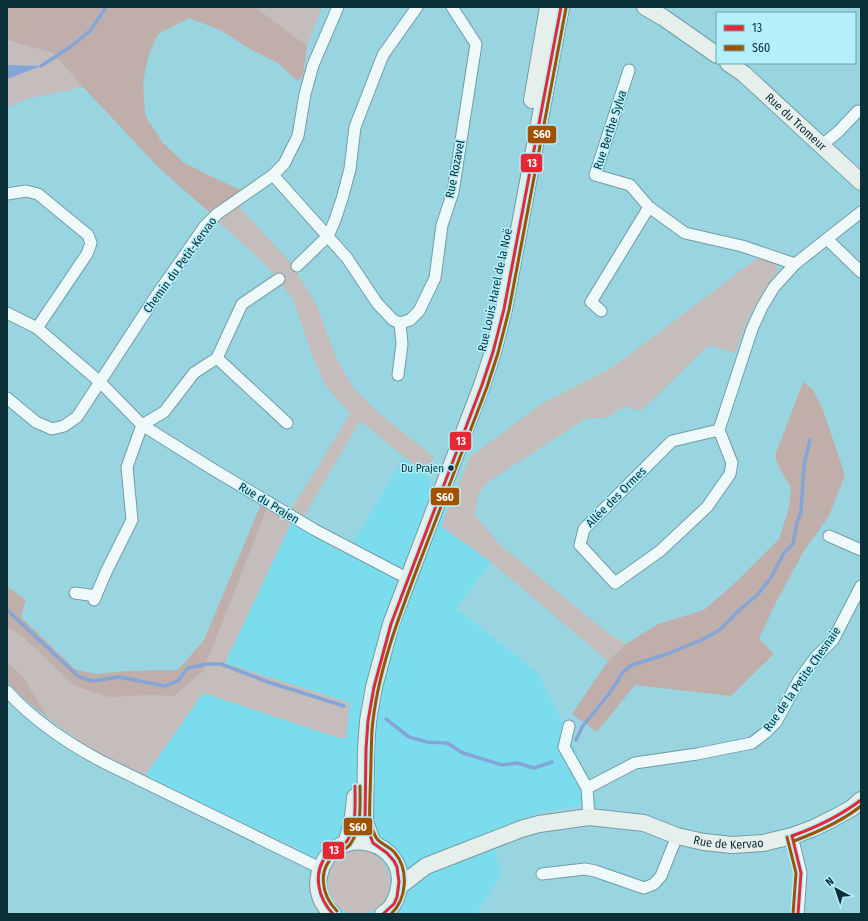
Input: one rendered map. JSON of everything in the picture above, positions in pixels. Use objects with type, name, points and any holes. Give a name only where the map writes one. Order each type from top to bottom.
[{"type":"main road","name":"Rue Louis Harel de la Noë","points":[[346,843],[352,828],[354,816],[355,755],[359,718],[375,640],[399,574],[460,422],[476,376],[501,272],[548,7]]},
{"type":"main road","name":"Rue Louis Harel de la Noë","points":[[373,843],[365,822],[366,749],[368,721],[374,687],[383,648],[391,624],[466,429],[493,352],[504,309],[561,7]]},
{"type":"main road","points":[[645,7],[664,18],[716,54]]},
{"type":"main road","name":"Rue du Tromeur","points":[[729,64],[744,74],[861,182]]},
{"type":"main road","name":"Rue de Kervao","points":[[400,886],[426,866],[521,829],[539,824],[589,817],[644,823],[677,836],[704,842],[732,845],[763,843],[792,836],[814,828],[852,808],[861,800]]},
{"type":"main road","points":[[328,912],[319,893],[318,882],[320,868],[324,859],[334,849],[346,843],[359,841],[373,843],[385,850],[394,860],[399,872],[400,886],[391,912]]},
{"type":"main road","name":"Rue de Kervao","points":[[394,860],[410,865],[426,866]]},
{"type":"street","name":"Chemin du Petit-Kervao","points":[[7,398],[36,422],[52,429],[64,426],[77,416],[156,296],[206,226],[217,214],[232,202],[273,174],[284,164],[298,136],[305,94],[313,65],[338,7]]},
{"type":"street","points":[[296,266],[328,236],[335,220],[350,169],[355,127],[377,70],[383,55],[417,7]]},
{"type":"street","name":"Rue Rozavel","points":[[400,323],[410,320],[419,311],[435,278],[442,225],[453,192],[457,169],[476,44],[452,7]]},
{"type":"street","name":"Rue Berthe Sylva","points":[[629,70],[595,174],[630,185],[649,206],[685,233],[742,246],[795,264]]},
{"type":"street","points":[[822,145],[838,132],[858,111]]},
{"type":"street","points":[[273,174],[347,258],[377,303],[393,320],[400,323],[402,344],[398,375]]},
{"type":"street","points":[[7,194],[26,191],[38,194],[88,235],[91,243],[87,254],[37,328]]},
{"type":"street","points":[[601,311],[592,302],[649,206]]},
{"type":"street","points":[[719,430],[752,329],[774,287],[795,264],[861,212]]},
{"type":"street","points":[[827,239],[861,272]]},
{"type":"street","points":[[75,593],[95,598],[106,570],[132,520],[127,468],[142,425],[164,412],[194,373],[217,358],[242,304],[279,279]]},
{"type":"street","name":"Rue du Prajen","points":[[7,313],[37,328],[100,382],[142,425],[315,530],[399,574]]},
{"type":"street","points":[[217,358],[287,423]]},
{"type":"street","name":"Allée des Ormes","points":[[719,430],[732,463],[730,474],[707,507],[665,547],[615,583],[580,544],[584,529],[672,441],[719,430]]},
{"type":"street","points":[[829,536],[861,550]]},
{"type":"street","name":"Rue de la Petite Chesnaie","points":[[587,788],[635,763],[697,754],[752,743],[776,722],[799,680],[815,658],[833,640],[861,586]]},
{"type":"street","points":[[7,692],[46,727],[75,747],[320,868]]},
{"type":"street","points":[[568,726],[564,747],[587,788],[589,817]]},
{"type":"street","points":[[542,874],[584,869],[644,888],[654,884],[661,876],[677,836]]},
{"type":"street","points":[[792,836],[801,873],[798,914]]},
{"type":"shaded area","points":[[7,7],[255,7],[307,46],[303,76],[297,81],[278,63],[250,49],[220,30],[189,18],[158,34],[149,54],[143,81],[145,115],[162,142],[183,162],[243,191],[209,212],[160,169],[53,53],[7,40]]},
{"type":"shaded area","points":[[255,7],[322,7],[307,46]]},
{"type":"shaded area","points":[[7,40],[53,53],[83,87],[25,99],[7,108]]},
{"type":"shaded area","points":[[7,65],[41,66],[7,79]]},
{"type":"shaded area","points":[[238,206],[291,263],[317,306],[337,360],[354,389],[380,414],[434,457],[427,475],[360,421],[304,516],[292,508],[350,414],[325,385],[310,349],[293,299],[264,263],[218,222]]},
{"type":"shaded area","points":[[760,256],[775,264],[778,271],[750,314],[735,353],[709,345],[641,411],[624,406],[608,417],[585,419],[486,483],[478,495],[475,515],[499,544],[609,634],[626,644],[608,661],[491,562],[441,526],[470,457],[541,404],[613,367]]},
{"type":"shaded area","points":[[803,382],[813,390],[822,407],[845,475],[829,516],[805,549],[775,604],[759,639],[774,654],[731,696],[635,685],[597,732],[572,714],[608,661],[626,644],[658,624],[704,610],[737,581],[779,539],[789,508],[791,488],[780,469],[775,456]]},
{"type":"shaded area","points":[[404,458],[427,475],[445,519],[441,526],[491,562],[456,608],[537,672],[570,737],[598,803],[539,812],[493,830],[500,876],[476,914],[327,914],[298,848],[144,777],[225,663],[291,523],[345,555]]},
{"type":"shaded area","points":[[261,504],[267,508],[203,671],[174,696],[149,695],[109,697],[75,686],[22,636],[7,627],[7,586],[26,600],[21,617],[76,670],[98,674],[127,671],[178,670],[204,640]]},
{"type":"shaded area","points":[[267,508],[291,523],[225,663],[350,703],[346,738],[339,738],[203,693],[144,777],[87,747],[48,718],[23,677],[7,662],[7,627],[22,636],[75,686],[149,695],[174,696],[226,608]]},
{"type":"shaded area","points":[[7,662],[23,677],[48,718],[7,682]]},
{"type":"shaded area","points":[[358,850],[376,856],[384,864],[390,882],[384,900],[376,908],[358,914],[340,908],[332,900],[326,882],[332,864],[340,856]]},
{"type":"waterway","points":[[41,66],[70,47],[91,30],[106,7]]},
{"type":"waterway","points":[[576,740],[582,727],[609,694],[623,672],[632,665],[667,654],[701,640],[718,631],[758,594],[770,579],[784,553],[793,544],[797,522],[801,513],[804,465],[810,440]]},
{"type":"waterway","points":[[7,610],[79,677],[93,681],[119,677],[165,686],[178,681],[188,668],[207,664],[221,664],[268,682],[344,706]]},
{"type":"waterway","points":[[386,719],[409,737],[427,742],[447,743],[463,753],[502,765],[517,763],[534,768],[552,762]]},
{"type":"transit line","name":"13","points":[[383,914],[394,904],[397,897],[399,882],[397,867],[394,861],[387,853],[373,843],[365,822],[366,749],[368,721],[374,687],[391,624],[482,385],[493,352],[504,309],[561,7]]},
{"type":"transit line","name":"S60","points":[[391,914],[396,908],[403,893],[403,868],[395,853],[377,839],[370,821],[372,730],[379,686],[384,664],[398,620],[487,387],[498,353],[509,310],[566,8]]},
{"type":"transit line","name":"13","points":[[333,914],[324,901],[318,877],[322,862],[327,855],[345,843],[350,835],[355,814],[355,786]]},
{"type":"transit line","name":"S60","points":[[337,911],[327,897],[323,882],[324,874],[330,860],[336,854],[348,847],[355,837],[360,815],[360,786]]},
{"type":"transit line","name":"13","points":[[792,836],[828,821],[861,800]]},
{"type":"transit line","name":"S60","points":[[794,841],[829,826],[861,806]]},
{"type":"transit line","name":"13","points":[[792,836],[801,873],[798,914]]},
{"type":"transit line","name":"S60","points":[[787,837],[796,873],[793,914]]},
{"type":"place","name":"Du Prajen","points":[[451,468]]}]
